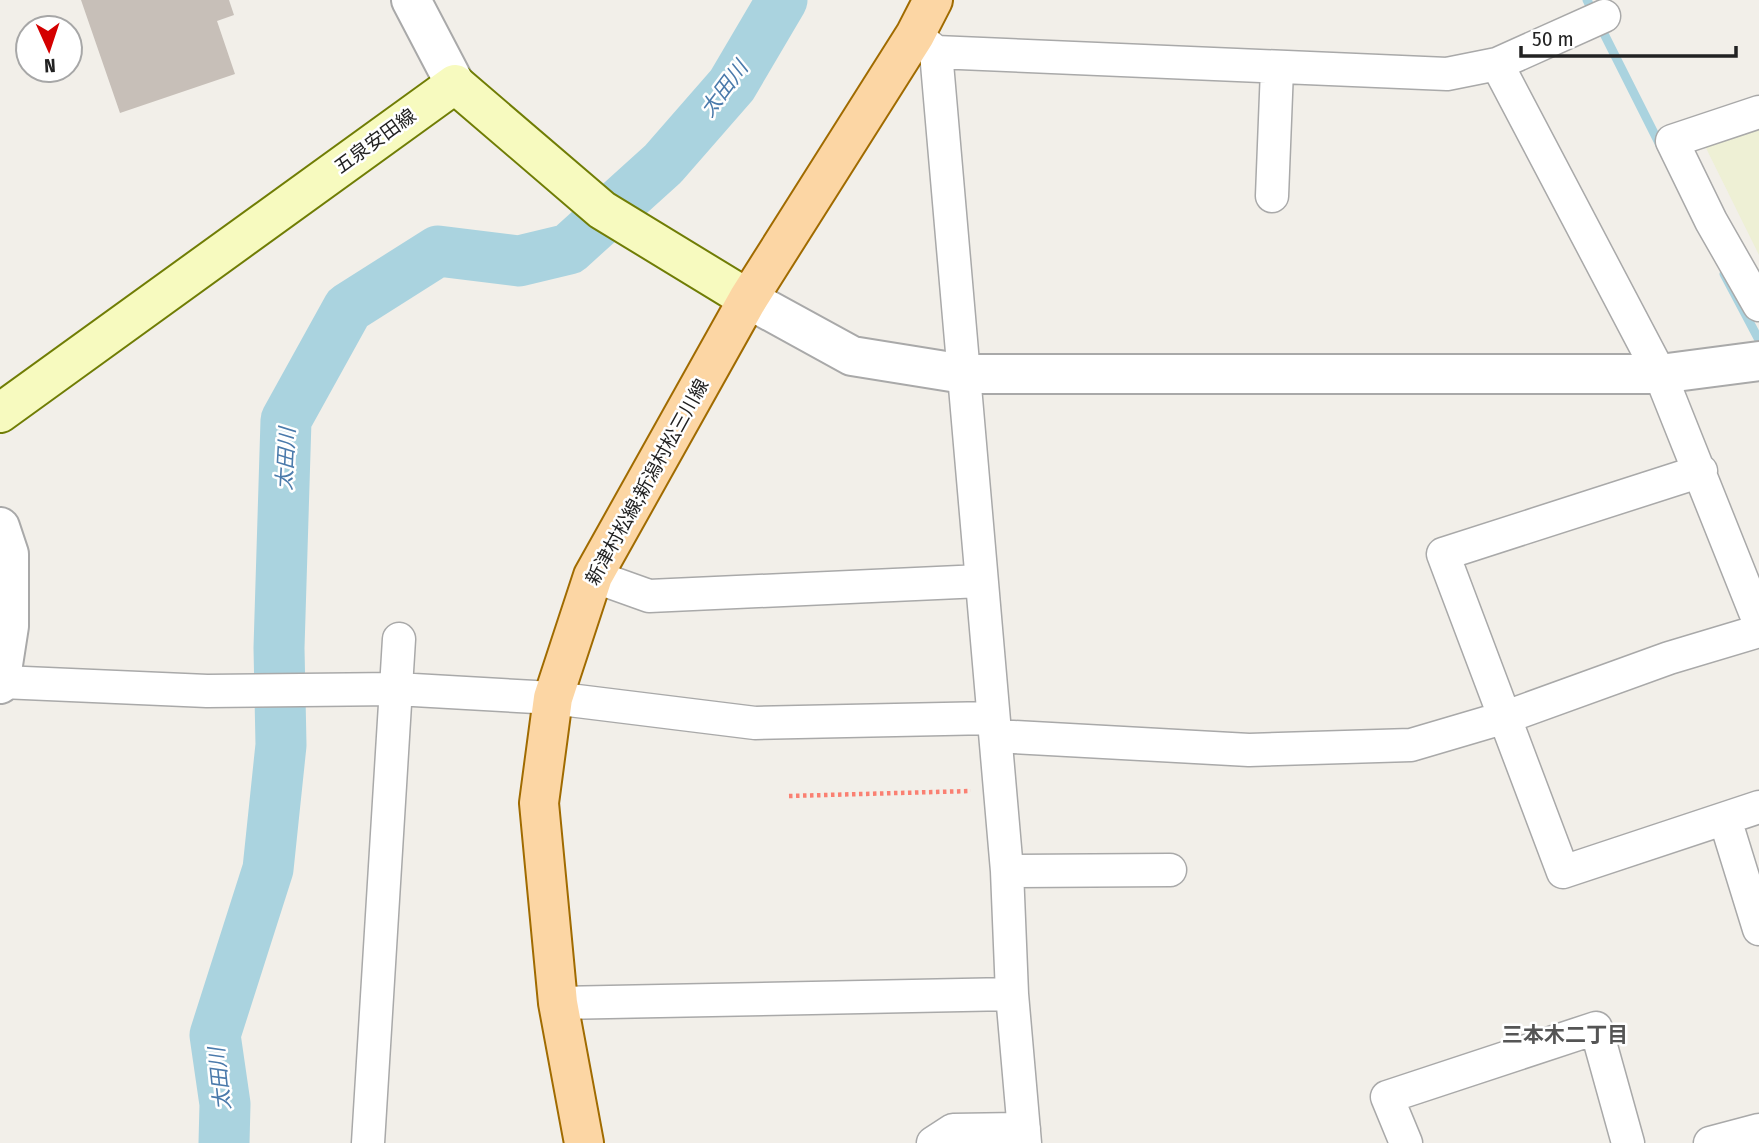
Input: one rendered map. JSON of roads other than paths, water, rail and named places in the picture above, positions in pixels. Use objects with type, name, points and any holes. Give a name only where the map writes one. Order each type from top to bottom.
[{"type":"main road","name":"新津村松線;新潟村松三川線","points":[[584,1143],[558,1003],[539,803],[554,698],[593,576],[748,299],[925,43],[933,0]]},
{"type":"main road","points":[[455,84],[602,210],[748,299]]},
{"type":"main road","name":"五泉安田線","points":[[0,413],[455,84]]},
{"type":"street","points":[[411,0],[455,84]]},
{"type":"street","points":[[933,1143],[953,1130],[1024,1136],[1012,994],[1007,871],[964,374],[925,43],[1277,68],[1447,74],[1497,64],[1604,16]]},
{"type":"street","points":[[1497,64],[1660,374],[1701,471],[1759,622]]},
{"type":"street","points":[[1272,196],[1277,68]]},
{"type":"street","points":[[1759,112],[1672,141],[1711,221],[1759,304]]},
{"type":"street","points":[[748,299],[852,356],[964,374],[1660,374],[1759,361]]},
{"type":"street","points":[[1701,471],[1443,554],[1563,872],[1759,807]]},
{"type":"street","points":[[0,527],[9,554],[9,626],[1,683],[207,691],[387,689],[554,698],[755,723],[994,727],[1249,750],[1411,745],[1506,717],[1669,658],[1759,631]]},
{"type":"street","points":[[593,576],[649,596],[981,581]]},
{"type":"street","points":[[368,1143],[387,689],[398,639]]},
{"type":"street","points":[[1725,819],[1759,929]]},
{"type":"street","points":[[1007,871],[1170,870]]},
{"type":"street","points":[[558,1003],[1012,994]]},
{"type":"street","points":[[1406,1143],[1387,1097],[1596,1028],[1628,1143]]},
{"type":"street","points":[[1710,1143],[1759,1130]]},
{"type":"waterway","name":"太田川","points":[[224,1143],[225,1104],[215,1035],[268,869],[281,745],[279,648],[286,420],[348,308],[438,251],[519,261],[569,249],[663,164],[732,85],[782,0]]},
{"type":"waterway","points":[[1587,0],[1662,149]]},
{"type":"waterway","points":[[1724,274],[1759,340]]},
{"type":"district","name":"三本木二丁目","points":[[1565,1035]]}]
